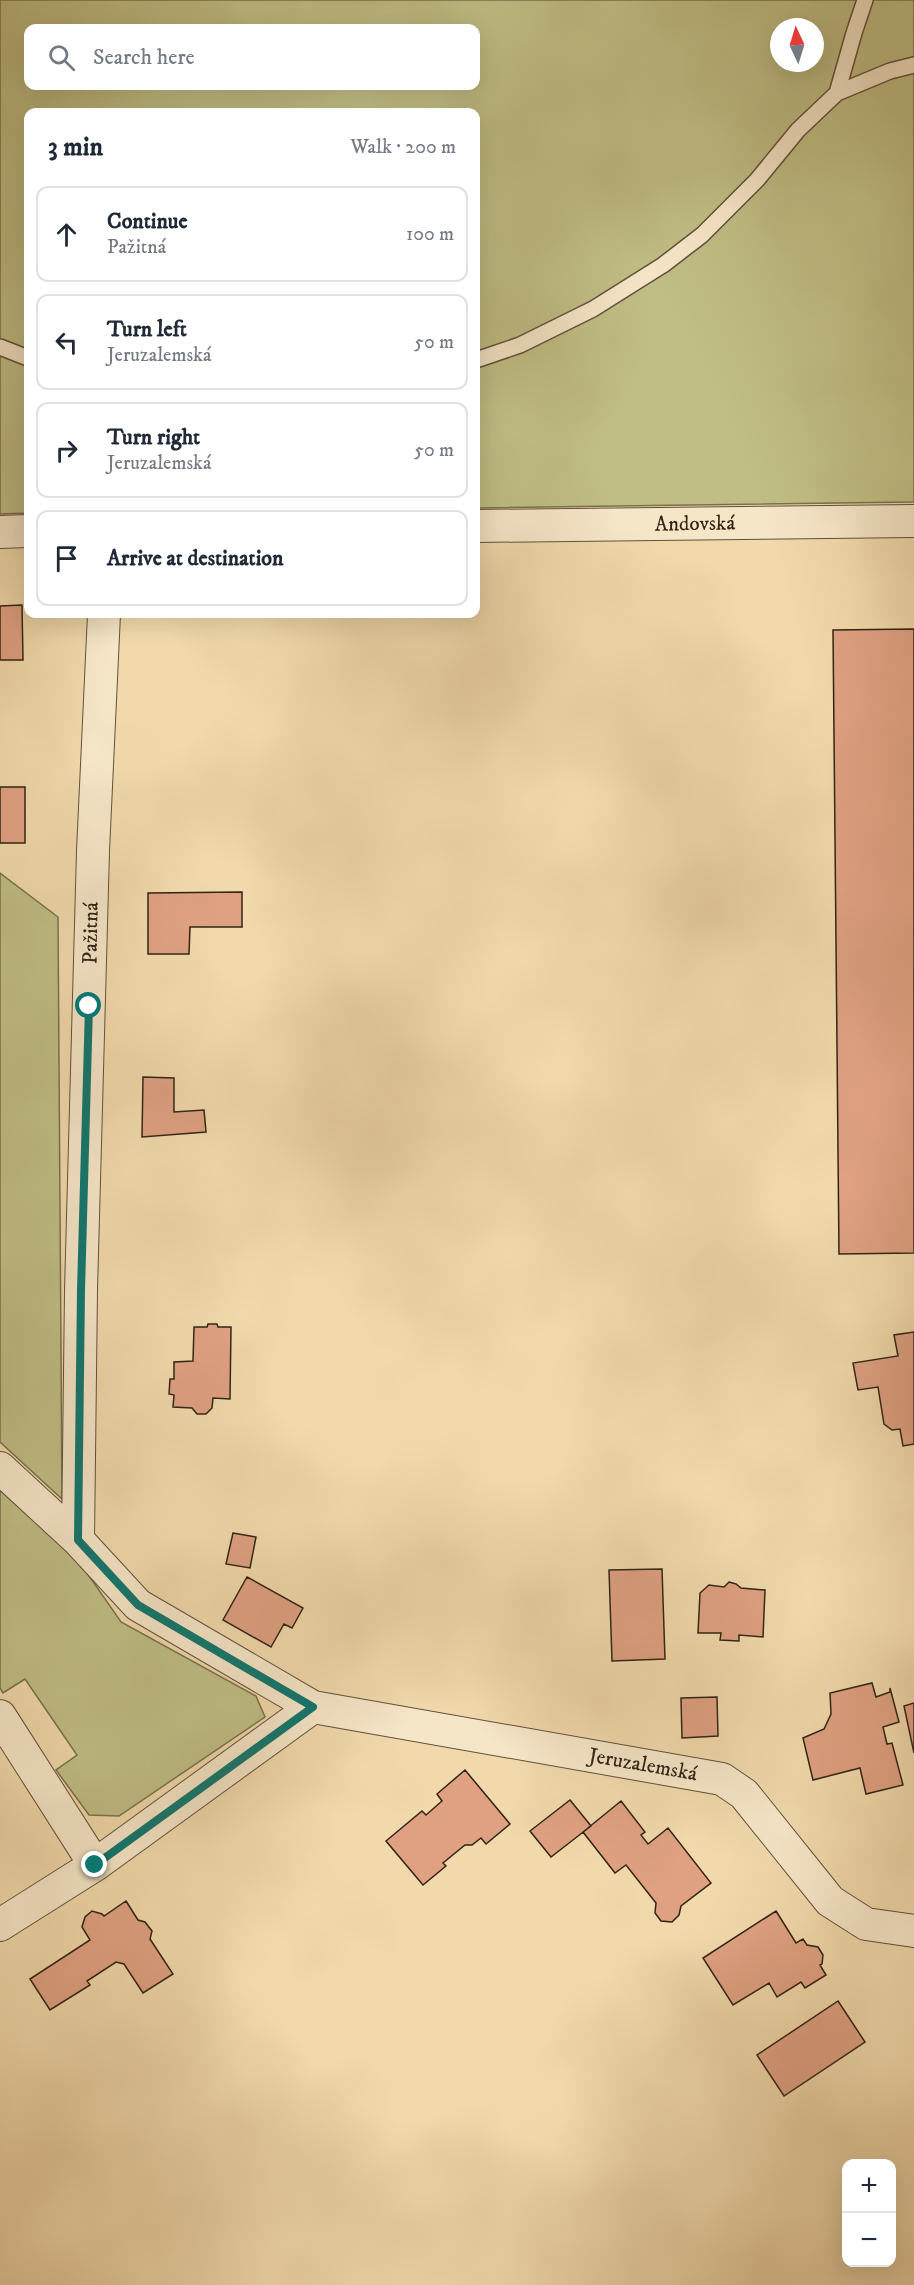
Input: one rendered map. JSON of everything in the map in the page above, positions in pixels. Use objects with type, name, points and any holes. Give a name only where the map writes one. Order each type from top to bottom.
[{"type":"street","name":"Andovská","points":[[480,526],[914,521]]},
{"type":"street","points":[[0,532],[24,531]]},
{"type":"street","name":"Pažitná","points":[[78,1540],[81,1290],[93,850],[104,618]]},
{"type":"street","name":"Jeruzalemská","points":[[0,1468],[78,1540],[138,1605],[313,1707],[722,1779],[744,1794],[830,1901],[866,1924],[914,1931]]},
{"type":"street","points":[[0,1925],[95,1865],[313,1707]]},
{"type":"street","points":[[0,1716],[95,1865]]},
{"type":"lane","points":[[837,93],[865,0]]},
{"type":"lane","points":[[480,359],[520,345],[593,309],[663,265],[702,235],[757,180],[798,130],[837,93],[890,71],[914,65]]},
{"type":"lane","points":[[0,347],[24,356]]},
{"type":"shaded area","points":[[0,0],[914,0],[914,502],[480,508],[480,108],[24,108],[24,513],[0,514]]},
{"type":"shaded area","points":[[0,873],[58,917],[62,1499],[0,1442]]},
{"type":"shaded area","points":[[0,1481],[71,1550],[121,1622],[256,1696],[265,1717],[119,1816],[89,1815],[56,1770],[77,1755],[25,1679],[3,1693],[0,1688]]},
{"type":"building","points":[[22,605],[23,660],[0,660],[0,606]]},
{"type":"building","points":[[914,629],[914,1253],[839,1254],[833,630]]},
{"type":"building","points":[[0,787],[25,787],[25,843],[0,843]]},
{"type":"building","points":[[242,892],[242,927],[190,927],[189,954],[148,954],[148,893]]},
{"type":"building","points":[[143,1077],[174,1078],[174,1112],[204,1110],[206,1132],[142,1137]]},
{"type":"building","points":[[208,1324],[231,1327],[230,1399],[213,1398],[212,1408],[206,1414],[197,1414],[192,1408],[173,1407],[174,1395],[169,1394],[170,1379],[174,1379],[174,1362],[193,1361],[194,1327],[207,1327]]},
{"type":"building","points":[[914,1332],[914,1444],[903,1446],[900,1429],[892,1430],[884,1424],[878,1387],[858,1390],[853,1363],[898,1356],[894,1335]]},
{"type":"building","points":[[233,1533],[256,1537],[250,1568],[226,1564]]},
{"type":"building","points":[[662,1569],[665,1659],[612,1661],[609,1570]]},
{"type":"building","points":[[247,1577],[303,1608],[292,1628],[284,1624],[271,1647],[223,1620]]},
{"type":"building","points":[[729,1582],[741,1588],[765,1590],[763,1637],[739,1635],[739,1641],[720,1640],[721,1633],[698,1633],[700,1593],[709,1585],[724,1587]]},
{"type":"building","points":[[872,1683],[876,1697],[890,1692],[890,1688],[899,1722],[883,1727],[887,1744],[892,1743],[903,1785],[866,1794],[860,1768],[813,1780],[803,1738],[824,1729],[831,1714],[830,1693]]},
{"type":"building","points":[[717,1697],[718,1736],[682,1738],[681,1698]]},
{"type":"building","points":[[914,1703],[914,1753],[904,1706]]},
{"type":"building","points":[[465,1770],[510,1824],[486,1844],[481,1838],[472,1845],[465,1845],[443,1863],[446,1866],[423,1885],[386,1841],[422,1811],[426,1815],[442,1801],[437,1794]]},
{"type":"building","points":[[570,1800],[591,1826],[551,1857],[530,1831]]},
{"type":"building","points":[[621,1801],[645,1832],[641,1835],[648,1844],[668,1828],[711,1883],[681,1906],[679,1915],[672,1922],[661,1921],[655,1913],[656,1903],[626,1865],[615,1873],[583,1832]]},
{"type":"building","points":[[126,1901],[138,1920],[145,1922],[152,1931],[150,1939],[173,1974],[143,1993],[124,1964],[116,1962],[87,1981],[90,1985],[50,2010],[30,1979],[90,1940],[82,1927],[85,1917],[92,1911],[104,1916]]},
{"type":"building","points":[[776,1911],[796,1943],[803,1939],[807,1945],[818,1947],[823,1955],[820,1965],[826,1975],[805,1988],[801,1982],[777,1997],[769,1983],[733,2005],[703,1958]]},
{"type":"building","points":[[838,2001],[865,2042],[784,2096],[757,2055]]},
{"type":"route","points":[[89,1006],[81,1290],[78,1540],[138,1605],[313,1707],[95,1865]]}]
